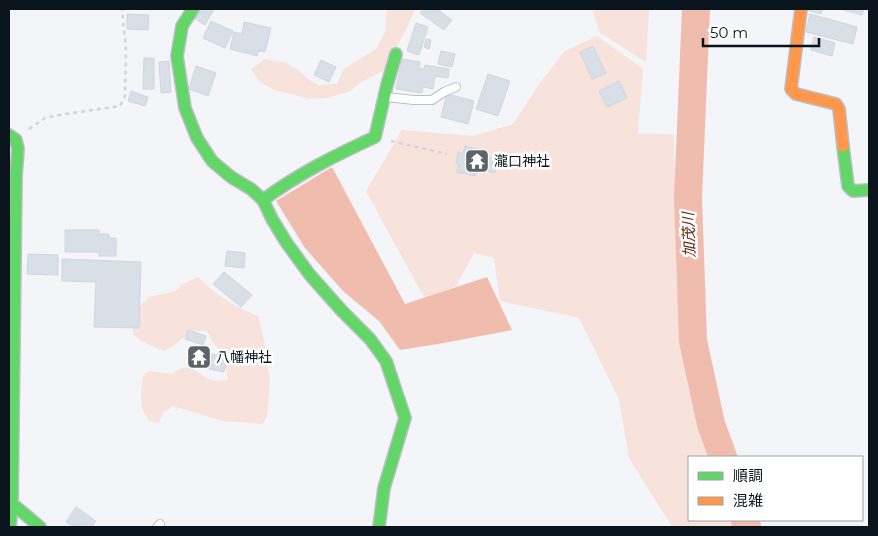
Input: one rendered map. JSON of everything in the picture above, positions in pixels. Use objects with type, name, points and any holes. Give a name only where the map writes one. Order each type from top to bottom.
[{"type":"street","points":[[193,9],[182,26],[177,56],[185,108],[197,138],[212,161],[263,200],[286,242],[310,276],[370,339],[386,362],[405,418],[384,488],[379,527]]},
{"type":"street","points":[[801,9],[791,89],[796,94],[836,104],[839,108],[848,186],[853,191],[869,190]]},
{"type":"street","points":[[263,200],[298,175],[375,137],[396,54]]},
{"type":"street","points":[[10,527],[18,149],[12,138]]},
{"type":"street","points":[[10,502],[40,527]]},
{"type":"lane","points":[[384,97],[432,100],[456,87]]},
{"type":"path","points":[[12,138],[45,118],[120,106],[125,96],[126,50],[122,9]]},
{"type":"path","points":[[375,137],[447,154]]},
{"type":"shaded area","points":[[387,9],[415,10],[383,71],[360,83],[350,91],[327,98],[309,99],[274,90],[260,82],[251,69],[265,59],[286,63],[319,85],[337,84],[344,69],[377,48],[385,32]]},
{"type":"shaded area","points":[[592,9],[649,9],[646,62],[600,33]]},
{"type":"shaded area","points":[[597,36],[643,69],[638,133],[674,135],[677,289],[697,415],[711,456],[688,456],[688,521],[732,521],[735,527],[672,527],[629,458],[619,399],[579,318],[500,301],[494,258],[474,253],[456,286],[426,301],[366,191],[402,130],[473,136],[513,124],[540,83],[565,51]]},
{"type":"shaded area","points":[[332,167],[405,304],[487,277],[512,330],[400,350],[379,321],[343,291],[305,248],[276,201]]},
{"type":"shaded area","points":[[198,277],[226,300],[258,316],[270,379],[267,417],[262,424],[223,421],[173,406],[163,413],[159,423],[149,421],[142,409],[143,376],[149,371],[172,374],[179,369],[190,368],[216,381],[228,380],[224,357],[207,331],[191,331],[176,344],[164,351],[141,341],[134,335],[130,316],[149,297],[176,291],[181,285]]},
{"type":"building","points":[[201,9],[214,9],[205,25],[195,19]]},
{"type":"building","points":[[423,9],[437,9],[452,20],[444,30],[420,13]]},
{"type":"building","points":[[807,9],[822,9],[821,14]]},
{"type":"building","points":[[840,9],[864,9],[862,15]]},
{"type":"building","points":[[127,14],[149,15],[148,30],[127,29]]},
{"type":"building","points":[[810,14],[857,27],[853,44],[806,32]]},
{"type":"building","points":[[211,21],[233,31],[225,48],[203,38]]},
{"type":"building","points":[[244,22],[271,28],[265,52],[258,51],[257,56],[230,49],[234,32],[242,34]]},
{"type":"building","points":[[416,23],[428,27],[419,55],[407,51]]},
{"type":"building","points":[[814,37],[835,43],[832,56],[811,50]]},
{"type":"building","points":[[426,39],[431,40],[429,49],[424,47]]},
{"type":"building","points":[[593,46],[606,73],[592,79],[580,52]]},
{"type":"building","points":[[441,51],[455,54],[452,67],[438,64]]},
{"type":"building","points":[[144,58],[154,58],[154,89],[143,89]]},
{"type":"building","points":[[402,59],[420,62],[419,68],[424,69],[425,65],[449,69],[448,78],[435,76],[433,89],[423,87],[422,93],[396,89]]},
{"type":"building","points":[[321,60],[336,67],[329,82],[314,75]]},
{"type":"building","points":[[169,61],[171,92],[161,93],[159,62]]},
{"type":"building","points":[[196,66],[216,73],[208,96],[189,89]]},
{"type":"building","points":[[488,74],[510,81],[498,116],[476,109]]},
{"type":"building","points":[[619,81],[627,98],[607,107],[599,91]]},
{"type":"building","points":[[131,91],[148,97],[145,106],[128,101]]},
{"type":"building","points":[[447,94],[474,101],[468,124],[441,117]]},
{"type":"building","name":"瀧口神社","points":[[465,146],[481,150],[480,155],[498,160],[495,173],[477,169],[475,176],[457,172],[459,164],[456,163],[458,152],[463,154]]},
{"type":"building","points":[[65,230],[99,230],[99,234],[109,234],[109,238],[116,238],[116,256],[99,256],[99,252],[65,252]]},
{"type":"building","points":[[227,251],[245,253],[244,268],[225,266]]},
{"type":"building","points":[[28,254],[58,255],[58,275],[27,274]]},
{"type":"building","points":[[62,259],[141,262],[139,328],[94,327],[96,282],[62,281]]},
{"type":"building","points":[[224,272],[252,295],[241,307],[213,284]]},
{"type":"building","points":[[188,330],[206,336],[203,345],[185,339]]},
{"type":"building","name":"八幡神社","points":[[191,347],[210,351],[207,366],[188,362]]},
{"type":"building","points":[[212,354],[227,357],[224,372],[209,369]]},
{"type":"building","points":[[76,507],[96,521],[92,527],[75,527],[66,522]]},
{"type":"waterway","name":"加茂川","points":[[696,9],[688,198],[693,341],[711,424],[723,456]]},
{"type":"waterway","name":"加茂川","points":[[745,521],[747,527]]},
{"type":"traffic: fast","points":[[193,9],[182,26],[177,56],[185,108],[197,138],[212,161],[263,200],[286,242],[310,275],[370,339],[386,361],[405,418],[384,488],[379,527]]},
{"type":"traffic: fast","points":[[263,200],[318,165],[375,137],[396,54]]},
{"type":"traffic: fast","points":[[9,135],[16,140],[18,149],[16,176],[12,504],[10,527]]},
{"type":"traffic: fast","points":[[843,146],[848,186],[853,191],[869,190]]},
{"type":"traffic: fast","points":[[9,501],[40,527]]},
{"type":"traffic: slow","points":[[801,9],[791,89],[796,94],[836,104],[839,109],[843,146]]},
{"type":"place","name":"瀧口神社","points":[[477,161]]},
{"type":"place","name":"八幡神社","points":[[199,357]]}]
